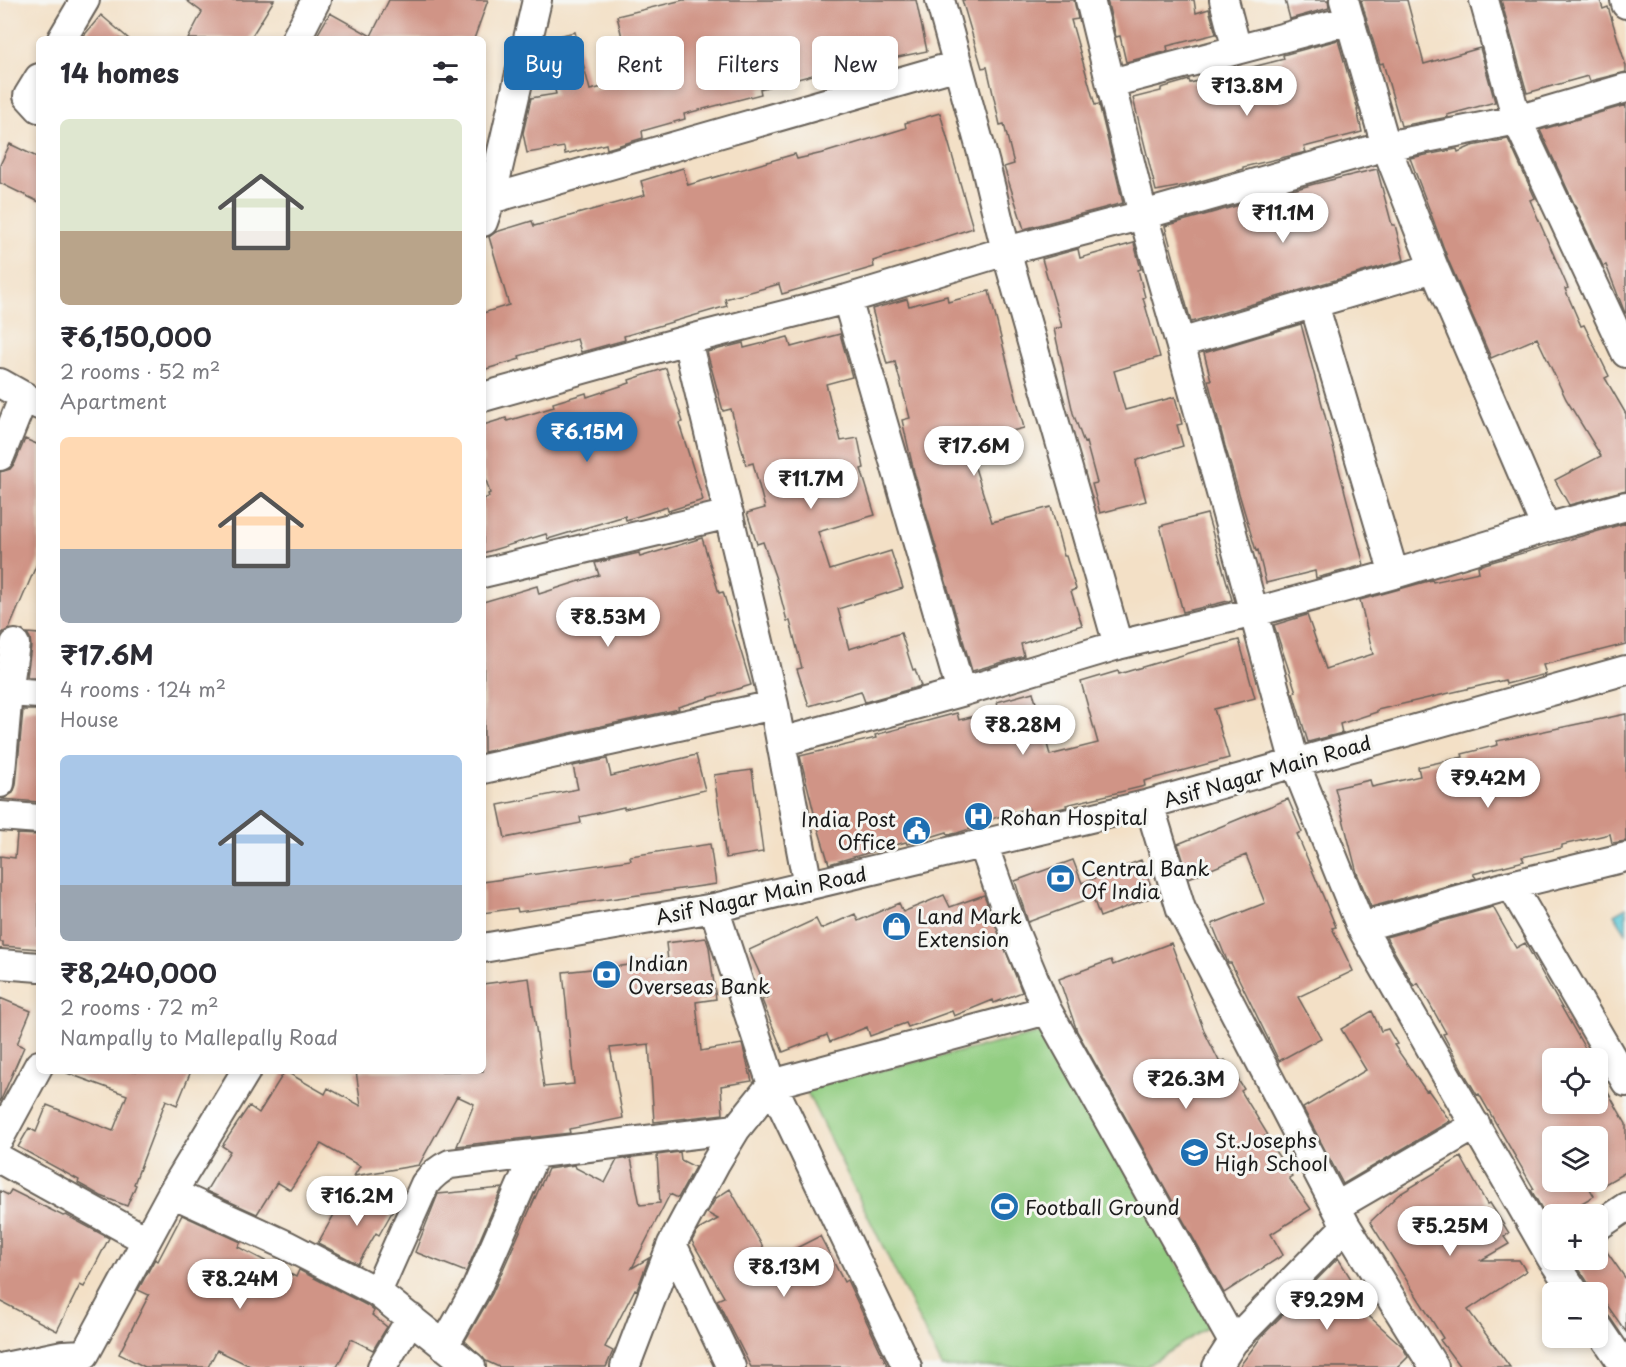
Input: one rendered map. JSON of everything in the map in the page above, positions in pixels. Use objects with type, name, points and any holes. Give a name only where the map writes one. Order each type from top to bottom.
[{"type":"street","points":[[64,36],[85,0]]},
{"type":"street","points":[[298,36],[316,0]]},
{"type":"street","points":[[487,210],[537,0]]},
{"type":"street","points":[[940,0],[985,164],[1006,251],[1118,645]]},
{"type":"street","points":[[1090,0],[1143,215],[1255,612],[1295,763],[1361,927],[1542,1241]]},
{"type":"street","points":[[1224,0],[1237,50]]},
{"type":"street","points":[[1484,0],[1517,120],[1626,353]]},
{"type":"street","points":[[1111,83],[1237,50],[1347,10],[1386,146],[1434,268],[1546,528]]},
{"type":"street","points":[[487,210],[958,65]]},
{"type":"street","points":[[36,83],[28,96],[36,105]]},
{"type":"street","points":[[486,396],[687,340],[847,299],[1006,251],[1386,146],[1517,120],[1626,88]]},
{"type":"street","points":[[1180,343],[1434,268]]},
{"type":"street","points":[[847,299],[961,692]]},
{"type":"street","points":[[1314,304],[1394,574]]},
{"type":"street","points":[[687,340],[774,705],[808,886]]},
{"type":"street","points":[[0,456],[21,395]]},
{"type":"street","points":[[780,742],[961,692],[1118,645],[1255,612],[1394,574],[1626,506]]},
{"type":"street","points":[[486,572],[729,514]]},
{"type":"street","points":[[0,783],[8,692],[15,644]]},
{"type":"street","name":"Asif Nagar Main Road","points":[[486,947],[714,908],[1149,804],[1626,669]]},
{"type":"street","points":[[8,692],[36,694]]},
{"type":"street","points":[[486,768],[774,705]]},
{"type":"street","points":[[1149,804],[1181,909],[1341,1216],[1427,1364]]},
{"type":"street","points":[[0,816],[36,819]]},
{"type":"street","points":[[983,844],[1014,931],[1047,1010],[1233,1342]]},
{"type":"street","points":[[1361,927],[1511,885],[1626,857]]},
{"type":"street","points":[[1511,885],[1626,1082]]},
{"type":"street","points":[[714,908],[772,1084],[906,1367]]},
{"type":"street","points":[[0,964],[36,967]]},
{"type":"street","points":[[626,1367],[672,1244],[736,1129],[772,1084],[1047,1010]]},
{"type":"street","points":[[0,1137],[36,1071]]},
{"type":"street","points":[[5,1367],[77,1361],[172,1193],[244,1074]]},
{"type":"street","points":[[1217,1367],[1233,1342],[1341,1216],[1476,1125]]},
{"type":"street","points":[[377,1292],[425,1184],[433,1174],[450,1164],[534,1156],[736,1129]]},
{"type":"street","points":[[444,1346],[477,1287],[534,1156]]},
{"type":"street","points":[[0,1158],[146,1240]]},
{"type":"street","points":[[172,1193],[285,1245],[377,1292],[471,1367]]},
{"type":"street","points":[[1608,1219],[1626,1206]]},
{"type":"street","points":[[672,1244],[731,1367]]},
{"type":"street","points":[[382,1367],[411,1318]]},
{"type":"street","points":[[1608,1342],[1625,1367]]},
{"type":"green space","name":"Football Ground","points":[[1049,1031],[1211,1325],[1145,1367],[942,1367],[805,1088]]},
{"type":"water","points":[[1626,907],[1626,933],[1614,914]]},
{"type":"building","points":[[186,0],[274,0],[252,36],[190,36],[202,12]]},
{"type":"building","points":[[389,0],[488,0],[475,36],[371,36]]},
{"type":"building","points":[[683,0],[916,0],[927,51],[898,57],[898,36],[812,36],[812,75],[800,78],[800,36],[696,36],[696,90],[760,90],[761,94],[684,114],[685,119],[642,131],[643,138],[607,149],[606,144],[565,154],[564,147],[527,153],[523,133],[531,98],[556,94],[555,90],[584,90],[584,67],[590,90],[684,90],[684,36],[622,36],[617,16]]},
{"type":"building","points":[[962,0],[1074,0],[1078,19],[1071,20],[1095,105],[1099,104],[1123,203],[1024,229],[1004,167],[1014,164],[1004,124],[1000,125],[987,67],[982,68]]},
{"type":"building","points":[[1107,0],[1194,0],[1196,13],[1209,9],[1216,34],[1167,46],[1168,51],[1126,62],[1120,36],[1116,37]]},
{"type":"building","points":[[1285,0],[1328,0],[1329,8],[1290,19]]},
{"type":"building","points":[[1361,0],[1407,0],[1424,64],[1480,48],[1495,102],[1447,115],[1448,117],[1401,126],[1383,63],[1380,64]]},
{"type":"building","points":[[1501,0],[1600,0],[1603,9],[1608,7],[1626,72],[1590,81],[1588,76],[1527,93]]},
{"type":"building","points":[[330,13],[371,36],[317,36]]},
{"type":"building","points":[[101,15],[126,36],[84,36]]},
{"type":"building","points":[[575,32],[576,36],[558,36]]},
{"type":"building","points":[[1338,40],[1362,132],[1304,147],[1306,152],[1243,167],[1243,169],[1187,185],[1156,191],[1133,98],[1161,91],[1161,88],[1189,80],[1190,83],[1284,59],[1283,55]]},
{"type":"building","points":[[1626,105],[1625,313],[1606,265],[1603,266],[1540,130]]},
{"type":"building","points":[[940,113],[973,228],[873,261],[874,267],[782,294],[779,284],[725,299],[727,306],[624,336],[625,340],[581,352],[577,339],[519,356],[520,359],[486,369],[486,312],[509,305],[489,237],[496,232],[532,221],[534,226],[645,195],[641,181],[683,168],[688,185],[795,154],[797,159],[827,152],[906,128],[905,123]]},
{"type":"building","points":[[1508,139],[1535,198],[1530,200],[1568,288],[1565,289],[1581,326],[1584,325],[1609,376],[1605,378],[1626,414],[1626,490],[1569,505],[1555,480],[1601,456],[1566,399],[1537,338],[1491,358],[1449,262],[1410,158],[1457,149],[1458,152],[1472,146]]},
{"type":"building","points":[[10,144],[36,157],[36,201],[0,183],[0,165]]},
{"type":"building","points":[[1377,169],[1404,260],[1191,322],[1165,226],[1314,184]]},
{"type":"building","points":[[1134,243],[1141,269],[1138,270],[1145,297],[1143,298],[1160,357],[1114,371],[1125,410],[1175,397],[1182,424],[1177,425],[1183,446],[1137,460],[1146,501],[1100,513],[1092,484],[1097,483],[1086,442],[1084,443],[1073,413],[1054,329],[1062,327],[1042,259],[1078,249],[1080,258]]},
{"type":"building","points":[[989,291],[1024,428],[967,442],[992,522],[1051,507],[1064,556],[1066,556],[1076,589],[1071,591],[1082,625],[1021,644],[1024,656],[972,671],[914,472],[902,420],[910,418],[895,362],[887,364],[872,309],[907,299],[909,306],[947,296],[948,302]]},
{"type":"building","points":[[1301,324],[1364,565],[1316,578],[1315,571],[1266,583],[1225,446],[1208,380],[1211,380],[1204,353]]},
{"type":"building","points":[[840,334],[852,377],[826,384],[841,441],[858,438],[864,468],[861,469],[875,515],[818,532],[830,570],[891,551],[903,588],[838,609],[849,649],[901,633],[913,670],[915,669],[921,686],[865,702],[861,691],[809,706],[797,669],[802,668],[790,621],[787,621],[763,542],[757,544],[747,513],[765,508],[753,463],[746,465],[731,409],[723,411],[707,352],[743,343],[744,348],[788,337],[791,347]]},
{"type":"building","points":[[666,368],[683,422],[679,423],[703,500],[668,511],[667,507],[626,520],[625,516],[548,539],[546,534],[486,552],[486,498],[490,493],[486,480],[486,424],[506,418],[507,421],[554,407],[553,403],[586,393],[587,397],[630,383],[629,380]]},
{"type":"building","points":[[25,439],[36,444],[36,566],[9,629],[2,633],[0,638],[0,472],[10,469]]},
{"type":"building","points":[[1207,514],[1232,600],[1183,612],[1160,526]]},
{"type":"building","points":[[1626,523],[1626,644],[1543,665],[1546,674],[1506,684],[1505,680],[1377,710],[1377,712],[1340,724],[1342,733],[1308,742],[1293,693],[1296,692],[1274,625],[1307,615],[1326,669],[1373,654],[1360,600],[1432,580],[1433,582],[1479,572],[1478,566]]},
{"type":"building","points":[[702,538],[719,593],[723,592],[751,685],[678,707],[679,709],[486,752],[486,601],[537,586],[539,594],[599,575],[595,563],[639,553],[640,557]]},
{"type":"building","points":[[27,633],[36,634],[36,677],[27,677],[30,638]]},
{"type":"building","points":[[1239,640],[1255,698],[1214,709],[1229,758],[1144,781],[1145,786],[1066,805],[1067,807],[1031,815],[1028,808],[988,820],[989,823],[957,833],[948,835],[947,832],[829,864],[800,756],[876,738],[875,735],[957,713],[959,720],[999,710],[997,702],[1033,692],[1050,755],[1098,743],[1081,682],[1118,671],[1119,674]]},
{"type":"building","points":[[23,710],[36,710],[36,802],[2,799],[13,793],[16,785]]},
{"type":"building","points":[[1626,714],[1626,841],[1612,843],[1610,834],[1562,845],[1562,848],[1522,857],[1524,861],[1473,874],[1476,878],[1371,907],[1357,873],[1335,788],[1370,780],[1372,787],[1420,776],[1418,767],[1463,757],[1462,754],[1498,745],[1497,741]]},
{"type":"building","points":[[696,755],[705,790],[580,817],[581,823],[505,838],[498,805],[578,789],[573,766],[607,759],[611,776]]},
{"type":"building","points":[[752,770],[763,852],[726,858],[714,775]]},
{"type":"building","points":[[1288,799],[1302,832],[1297,834],[1336,927],[1332,928],[1353,971],[1298,997],[1321,1038],[1279,1061],[1231,963],[1228,963],[1212,924],[1265,903],[1246,855],[1189,878],[1178,844]]},
{"type":"building","points":[[17,834],[36,835],[36,949],[3,946],[3,942],[0,942],[0,856],[15,858]]},
{"type":"building","points":[[710,844],[716,884],[518,912],[517,908],[486,913],[486,882],[631,860],[630,856]]},
{"type":"building","points":[[1073,860],[1082,883],[1141,860],[1155,896],[1100,917],[1093,898],[1028,922],[1015,881]]},
{"type":"building","points":[[944,895],[950,907],[984,895],[1022,992],[994,1003],[993,1000],[954,1016],[952,1011],[908,1027],[906,1023],[870,1036],[867,1027],[830,1042],[827,1035],[783,1052],[762,1000],[770,996],[749,950],[816,919],[821,929],[855,914],[858,921],[899,903],[903,912]]},
{"type":"building","points":[[1493,907],[1516,948],[1525,943],[1585,1048],[1542,1048],[1542,1114],[1608,1114],[1608,1092],[1626,1124],[1626,1172],[1608,1182],[1608,1126],[1542,1126],[1542,1192],[1592,1192],[1594,1196],[1580,1204],[1542,1204],[1542,1209],[1531,1190],[1534,1189],[1479,1094],[1477,1095],[1464,1073],[1443,1034],[1446,1033],[1418,983],[1414,986],[1386,937]]},
{"type":"building","points":[[706,938],[709,947],[716,999],[696,1002],[701,1051],[742,1044],[752,1081],[721,1086],[723,1114],[654,1122],[649,1044],[610,1048],[623,1118],[569,1129],[570,1133],[457,1146],[474,1104],[457,1096],[419,1165],[354,1176],[360,1166],[321,1144],[290,1190],[277,1182],[257,1214],[206,1191],[230,1151],[222,1146],[249,1106],[259,1113],[283,1074],[290,1074],[325,1094],[328,1088],[361,1106],[356,1074],[486,1074],[486,984],[529,978],[544,1087],[574,1084],[563,972],[668,961],[666,943]]},
{"type":"building","points":[[1171,943],[1205,1033],[1220,1063],[1225,1060],[1244,1089],[1241,1091],[1268,1135],[1265,1136],[1292,1176],[1289,1178],[1311,1209],[1271,1234],[1283,1255],[1224,1293],[1077,1031],[1059,979],[1111,960],[1113,965]]},
{"type":"building","points":[[0,998],[31,1011],[17,1044],[24,1047],[0,1102]]},
{"type":"building","points":[[1372,1011],[1381,1031],[1388,1029],[1397,1044],[1394,1045],[1450,1121],[1343,1184],[1303,1108],[1366,1070],[1341,1029]]},
{"type":"building","points":[[70,1074],[190,1074],[177,1105],[166,1100],[127,1206],[101,1196],[78,1183],[79,1180],[18,1147],[29,1128],[36,1132],[47,1105],[113,1131],[127,1095]]},
{"type":"building","points":[[680,1152],[681,1160],[695,1167],[678,1198],[670,1194],[632,1268],[649,1258],[637,1290],[635,1289],[605,1347],[613,1351],[606,1367],[499,1367],[486,1361],[465,1341],[492,1294],[548,1169],[575,1165],[576,1168],[605,1183],[617,1160],[631,1158],[640,1205],[660,1203],[657,1155]]},
{"type":"building","points":[[1461,1157],[1487,1204],[1490,1203],[1509,1233],[1504,1237],[1509,1244],[1481,1260],[1519,1260],[1526,1271],[1468,1310],[1510,1367],[1460,1367],[1440,1340],[1443,1338],[1370,1222],[1398,1195]]},
{"type":"building","points":[[502,1188],[466,1272],[415,1252],[438,1194]]},
{"type":"building","points":[[730,1189],[771,1261],[820,1236],[844,1282],[847,1280],[888,1367],[751,1367],[717,1300],[724,1297],[692,1241],[698,1230],[718,1219],[707,1213],[716,1198]]},
{"type":"building","points":[[11,1190],[109,1238],[84,1287],[80,1285],[57,1331],[0,1301],[0,1191],[8,1195]]},
{"type":"building","points":[[400,1198],[379,1235],[376,1233],[358,1264],[318,1243],[340,1204]]},
{"type":"building","points":[[182,1215],[241,1242],[238,1247],[296,1277],[299,1270],[368,1306],[374,1311],[372,1315],[387,1327],[373,1350],[351,1339],[337,1367],[252,1367],[217,1350],[208,1367],[145,1367],[119,1354],[149,1295],[138,1290],[155,1259],[158,1261]]},
{"type":"building","points":[[1608,1253],[1626,1279],[1626,1332],[1608,1306],[1608,1282],[1588,1282],[1580,1270],[1608,1270]]},
{"type":"building","points":[[1338,1258],[1366,1303],[1360,1308],[1402,1346],[1408,1357],[1398,1367],[1239,1367],[1262,1336]]},
{"type":"place","name":"Rohan Hospital","points":[[979,817]]},
{"type":"place","name":"India Post Office","points":[[917,830]]},
{"type":"place","name":"Central Bank Of India","points":[[1060,879]]},
{"type":"place","name":"Land Mark Extension","points":[[896,927]]},
{"type":"place","name":"Indian Overseas Bank","points":[[607,974]]},
{"type":"place","name":"St.Josephs High School","points":[[1194,1152]]},
{"type":"place","name":"Football Ground","points":[[1004,1207]]}]
